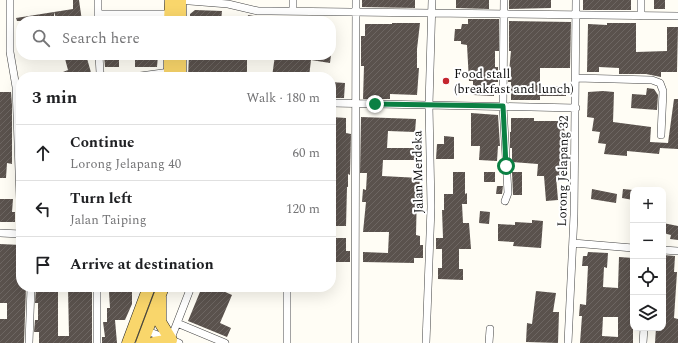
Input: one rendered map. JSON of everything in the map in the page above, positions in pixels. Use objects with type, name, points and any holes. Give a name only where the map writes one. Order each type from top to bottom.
[{"type":"main road","points":[[171,0],[175,16]]},
{"type":"main road","points":[[176,16],[180,0]]},
{"type":"main road","points":[[171,60],[173,72]]},
{"type":"main road","points":[[174,72],[178,60]]},
{"type":"main road","points":[[128,343],[147,292]]},
{"type":"main road","points":[[142,343],[158,292]]},
{"type":"main road","points":[[159,292],[160,322],[173,342]]},
{"type":"main road","points":[[128,343],[137,333],[147,331]]},
{"type":"main road","points":[[154,343],[173,342]]},
{"type":"street","points":[[10,0],[10,52],[16,88]]},
{"type":"street","points":[[98,0],[98,16]]},
{"type":"street","points":[[171,0],[228,2],[258,11],[678,16]]},
{"type":"street","points":[[293,0],[293,11]]},
{"type":"street","points":[[355,343],[356,0]]},
{"type":"street","name":"Jalan Merdeka","points":[[426,343],[431,207],[429,105],[432,0]]},
{"type":"street","points":[[504,0],[503,106],[508,193],[505,202]]},
{"type":"street","name":"Lorong Jelapang 32","points":[[568,343],[573,243],[576,108],[576,0]]},
{"type":"street","points":[[641,0],[641,16]]},
{"type":"street","points":[[100,60],[102,72]]},
{"type":"street","points":[[576,78],[652,80],[660,83],[664,91],[662,135]]},
{"type":"street","points":[[336,103],[576,108]]},
{"type":"street","points":[[0,233],[16,234]]},
{"type":"street","points":[[573,243],[630,248]]},
{"type":"street","points":[[666,250],[678,252]]},
{"type":"street","points":[[29,343],[31,292]]},
{"type":"street","points":[[97,292],[97,343]]},
{"type":"street","points":[[147,331],[173,342],[177,323],[189,292]]},
{"type":"street","points":[[286,292],[288,343]]},
{"type":"street","points":[[177,323],[225,343]]},
{"type":"street","points":[[489,343],[490,329]]},
{"type":"street","points":[[643,343],[644,331]]},
{"type":"building","points":[[73,0],[79,0],[81,16],[55,16],[54,12],[73,9]]},
{"type":"building","points":[[362,0],[415,0],[415,8],[362,7]]},
{"type":"building","points":[[456,0],[489,0],[489,9],[456,8]]},
{"type":"building","points":[[509,0],[551,0],[551,8],[509,9]]},
{"type":"building","points":[[583,0],[631,0],[631,10],[583,10]]},
{"type":"building","points":[[654,0],[665,0],[665,9],[654,9]]},
{"type":"building","points":[[195,10],[222,11],[222,16],[190,16],[190,14]]},
{"type":"building","points":[[54,12],[54,16],[29,16]]},
{"type":"building","points":[[468,19],[499,19],[499,51],[495,51],[495,67],[498,67],[498,82],[494,82],[494,96],[473,95],[473,81],[469,81],[467,45],[461,44],[461,41],[454,41],[455,29],[461,29],[462,24],[468,24]]},
{"type":"building","points":[[509,21],[571,22],[570,68],[540,68],[540,86],[566,86],[566,96],[540,96],[540,100],[511,100],[511,82],[508,82],[511,51],[509,51]]},
{"type":"building","points":[[420,23],[417,49],[417,68],[419,68],[417,95],[390,94],[390,99],[363,99],[364,66],[361,66],[361,36],[365,36],[365,24]]},
{"type":"building","points":[[607,23],[636,23],[636,52],[667,51],[667,27],[678,27],[677,72],[661,72],[661,77],[646,74],[619,74],[619,68],[599,67],[599,72],[587,72],[588,24],[607,25]]},
{"type":"building","points":[[65,60],[87,60],[91,72],[63,72],[68,70]]},
{"type":"building","points":[[104,60],[119,60],[119,67],[105,67]]},
{"type":"building","points":[[135,60],[158,60],[157,67],[135,67]]},
{"type":"building","points":[[189,60],[247,60],[247,72],[188,72]]},
{"type":"building","points":[[274,60],[311,60],[310,72],[273,72]]},
{"type":"building","points":[[311,60],[330,60],[330,63]]},
{"type":"building","points":[[336,82],[345,83],[344,98],[336,98]]},
{"type":"building","points":[[647,88],[654,89],[658,95],[657,110],[631,108],[632,94],[646,95]]},
{"type":"building","points":[[0,92],[11,92],[12,105],[12,164],[7,163],[6,178],[0,178]]},
{"type":"building","points":[[588,92],[614,92],[613,122],[651,127],[650,142],[668,143],[674,99],[678,99],[678,149],[660,148],[659,154],[627,151],[627,156],[604,154],[606,144],[598,143],[600,132],[592,131],[594,118],[587,117]]},
{"type":"building","points":[[471,113],[498,115],[500,146],[498,146],[497,161],[479,160],[480,146],[471,146]]},
{"type":"building","points":[[336,117],[346,118],[346,133],[351,134],[350,175],[348,174],[346,226],[336,226]]},
{"type":"building","points":[[361,117],[416,119],[415,132],[388,131],[387,148],[419,148],[419,160],[383,160],[382,176],[420,178],[419,189],[417,189],[416,235],[420,236],[420,245],[423,245],[423,258],[414,258],[414,263],[363,262],[363,252],[388,253],[389,232],[363,232],[366,202],[362,202],[363,189],[366,190],[367,173],[360,173]]},
{"type":"building","points":[[511,118],[534,118],[534,121],[565,121],[564,135],[568,135],[567,175],[556,176],[558,200],[546,201],[544,176],[537,176],[538,164],[512,162],[512,148],[510,148]]},
{"type":"building","points":[[444,136],[454,137],[454,159],[436,159],[437,144],[444,144]]},
{"type":"building","points":[[453,172],[465,172],[465,194],[467,193],[467,204],[462,204],[463,223],[469,223],[471,249],[459,249],[459,269],[463,269],[463,280],[438,279],[438,268],[442,268],[442,249],[436,249],[436,238],[443,238],[442,210],[444,210],[444,194],[453,194]]},
{"type":"building","points":[[484,172],[495,172],[495,182],[484,182]]},
{"type":"building","points":[[512,172],[522,172],[522,195],[513,195]]},
{"type":"building","points":[[497,186],[503,186],[502,194],[496,194]]},
{"type":"building","points":[[592,189],[617,194],[616,203],[591,199]]},
{"type":"building","points":[[623,189],[630,190],[630,199],[622,198]]},
{"type":"building","points":[[0,199],[13,199],[12,212],[15,212],[15,222],[0,222]]},
{"type":"building","points":[[480,211],[490,212],[489,224],[479,223]]},
{"type":"building","points":[[532,220],[543,221],[541,248],[513,246],[514,242],[498,241],[498,224],[515,225],[515,222],[532,223]]},
{"type":"building","points":[[666,224],[678,226],[678,240],[670,239],[671,235],[666,234]]},
{"type":"building","points":[[336,238],[346,238],[346,251],[350,251],[350,262],[336,262]]},
{"type":"building","points":[[0,244],[16,245],[16,292],[26,292],[24,343],[0,343],[0,319],[7,319],[7,303],[0,303]]},
{"type":"building","points":[[588,252],[608,253],[607,268],[604,267],[603,287],[618,288],[619,257],[630,258],[630,331],[633,331],[633,343],[580,343],[582,316],[579,316],[580,304],[586,305],[588,266],[582,266],[583,256],[587,256]],"holes":[[[603,317],[618,317],[618,337],[602,336]]]},
{"type":"building","points":[[666,255],[675,256],[674,272],[677,272],[674,318],[678,319],[678,343],[655,343],[656,331],[666,331]]},
{"type":"building","points":[[536,291],[556,293],[553,312],[559,312],[558,343],[526,342],[527,323],[532,324]]},
{"type":"building","points":[[36,292],[58,292],[58,336],[69,336],[68,292],[92,292],[92,343],[39,343],[39,332],[34,332],[35,320],[38,320],[38,303],[35,303]]},
{"type":"building","points":[[109,292],[132,292],[132,304],[125,320],[115,320],[117,343],[102,343],[102,337],[105,337],[103,322],[107,322],[107,308],[110,308]]},
{"type":"building","points":[[200,292],[225,292],[232,295],[220,323],[231,328],[227,337],[188,321]]},
{"type":"place","name":"Food stall (breakfast and lunch)","points":[[446,81]]},
{"type":"route","points":[[375,104],[503,106],[506,166]]}]
